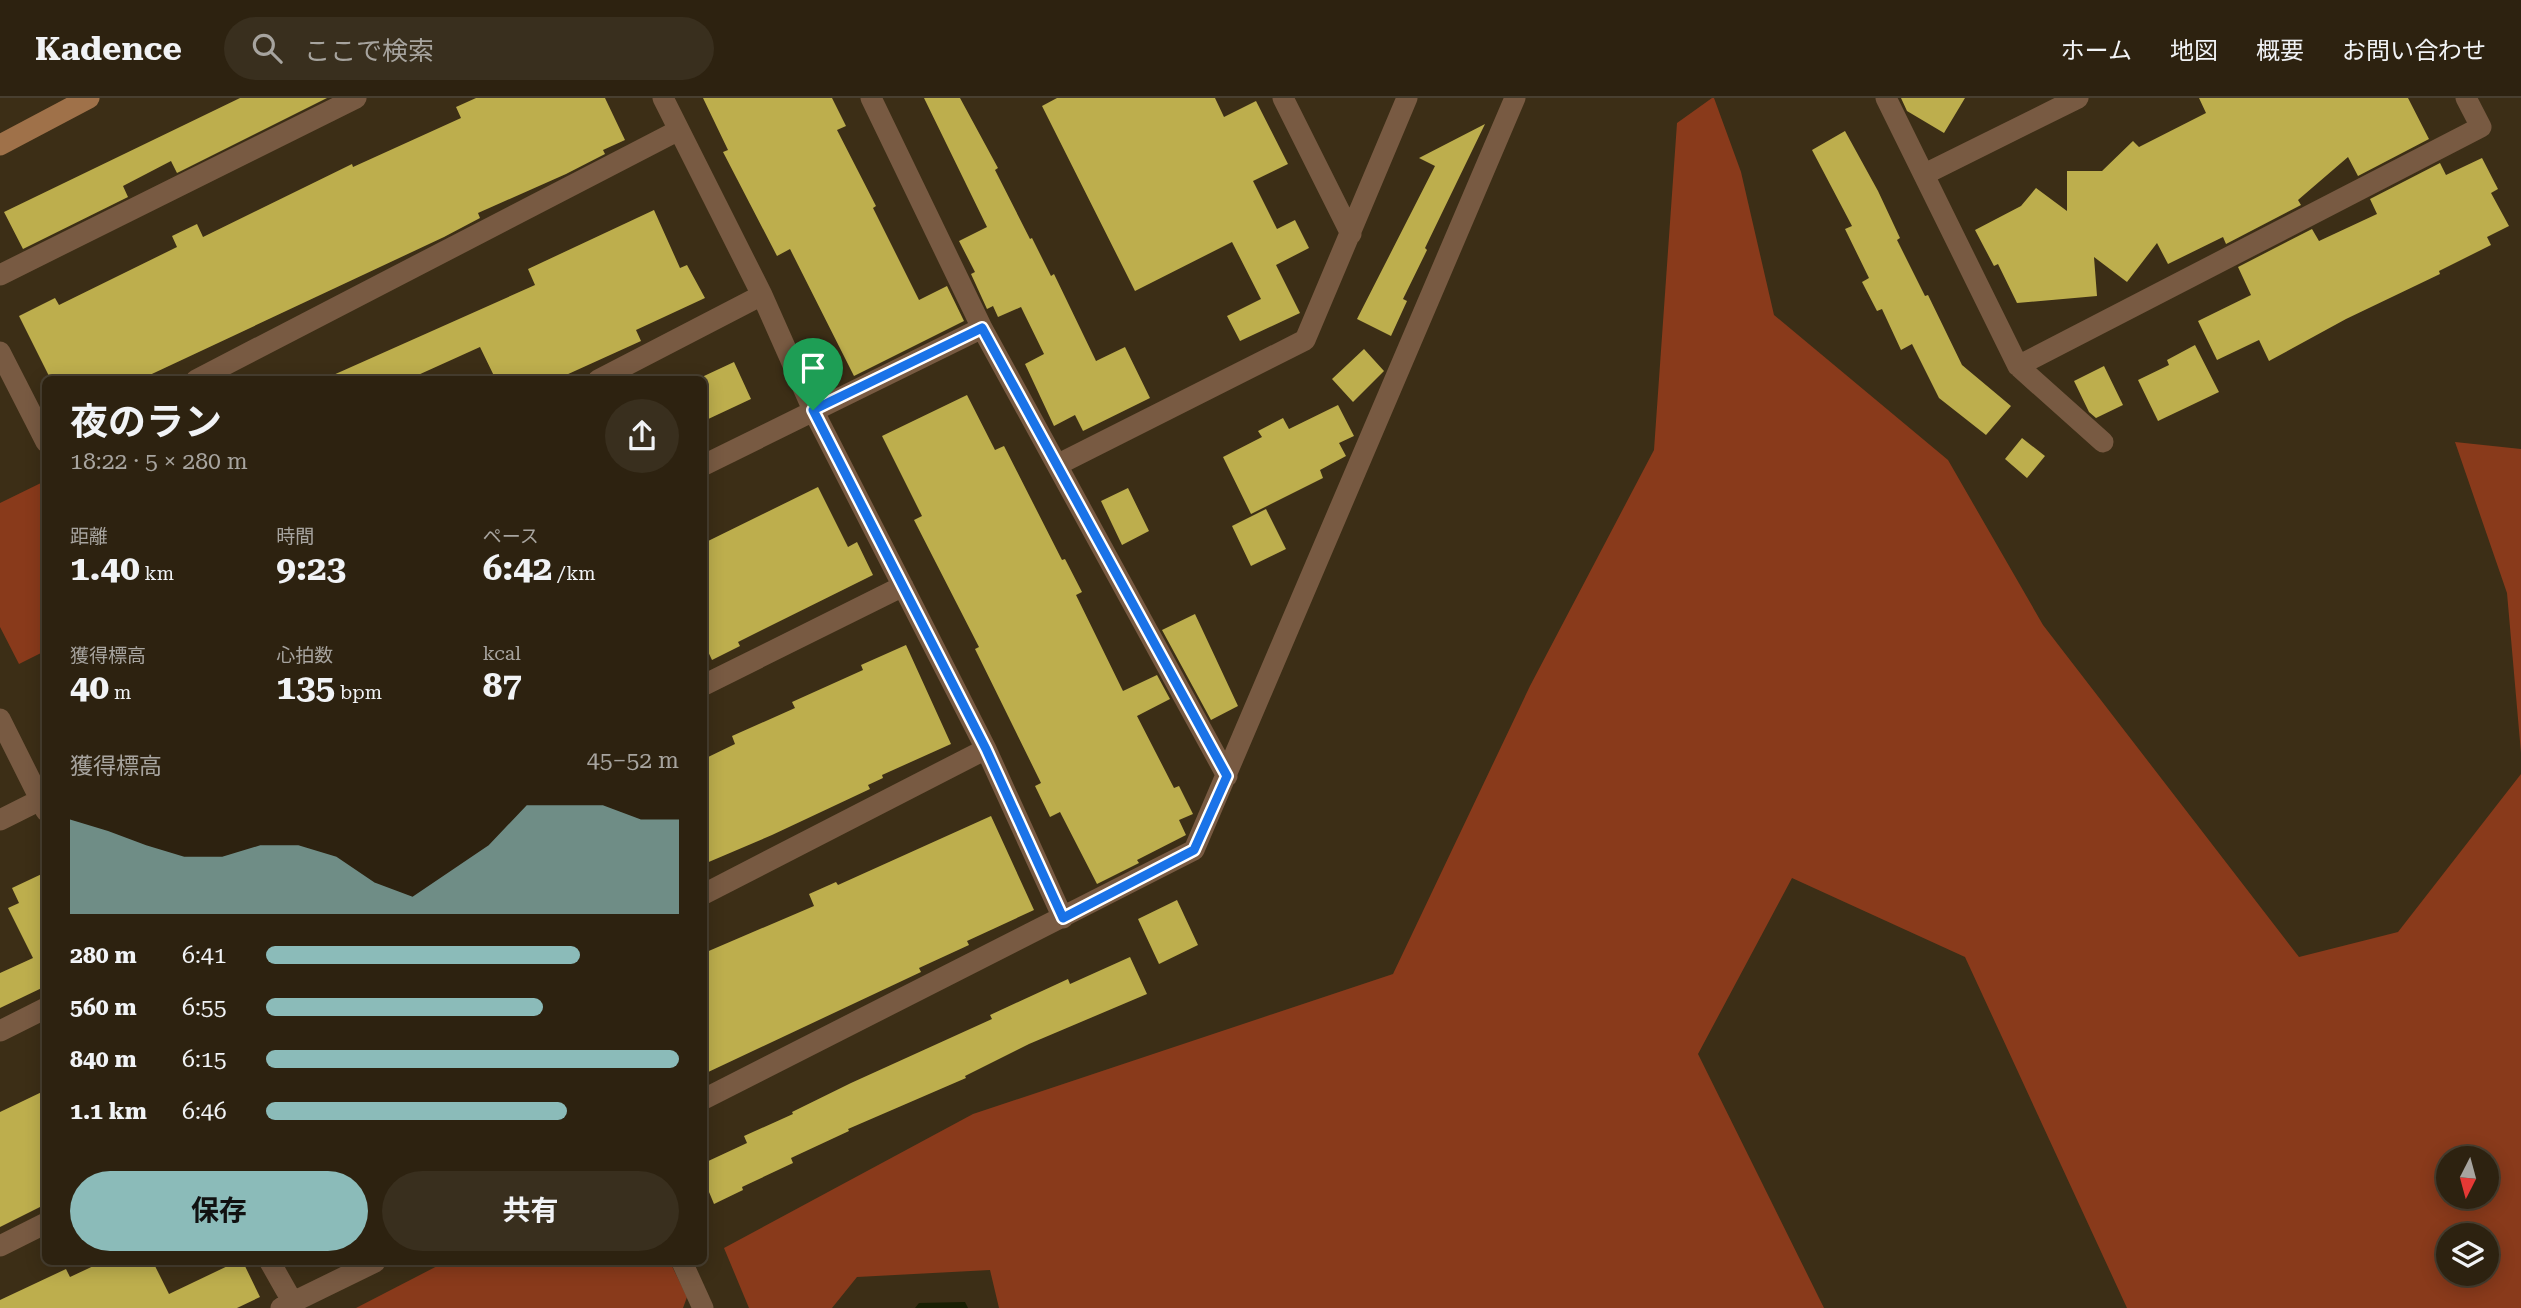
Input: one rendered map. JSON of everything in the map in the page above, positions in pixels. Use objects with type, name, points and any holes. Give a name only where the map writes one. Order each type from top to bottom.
[{"type":"street","points":[[0,145],[89,98]]},
{"type":"street","points":[[0,275],[356,98]]},
{"type":"street","points":[[663,98],[762,295],[813,410],[986,749],[1063,918]]},
{"type":"street","points":[[871,98],[982,328],[1227,776]]},
{"type":"street","points":[[1283,98],[1351,234]]},
{"type":"street","points":[[1057,465],[1305,340],[1407,98]]},
{"type":"street","points":[[707,1097],[1194,850],[1516,98]]},
{"type":"street","points":[[1886,98],[2018,366],[2103,442]]},
{"type":"street","points":[[1925,174],[2078,98]]},
{"type":"street","points":[[2018,366],[2481,127],[2466,98]]},
{"type":"street","points":[[205,376],[679,130]]},
{"type":"street","points":[[606,376],[762,295]]},
{"type":"street","points":[[707,463],[982,328]]},
{"type":"street","points":[[0,352],[42,434]]},
{"type":"street","points":[[707,684],[903,586]]},
{"type":"street","points":[[0,719],[42,799]]},
{"type":"street","points":[[707,892],[986,749]]},
{"type":"street","points":[[0,820],[42,804]]},
{"type":"street","points":[[0,1031],[42,1010]]},
{"type":"street","points":[[0,1246],[42,1225]]},
{"type":"street","points":[[271,1265],[290,1306],[368,1265]]},
{"type":"street","points":[[683,1265],[703,1308]]},
{"type":"shaded area","points":[[1714,98],[1741,172],[1774,315],[1948,460],[2043,625],[2299,957],[2398,932],[2521,774],[2521,1308],[2127,1308],[1965,957],[1792,878],[1698,1054],[1824,1308],[999,1308],[990,1270],[857,1277],[832,1308],[749,1308],[724,1248],[973,1114],[1393,974],[1530,686],[1654,450],[1677,123]]},
{"type":"shaded area","points":[[2455,442],[2521,449],[2521,753],[2507,593]]},
{"type":"shaded area","points":[[42,482],[42,652],[19,664],[0,627],[0,503]]},
{"type":"shaded area","points":[[439,1265],[671,1265],[687,1297],[683,1308],[356,1308]]},
{"type":"shaded area","points":[[965,1302],[968,1308],[915,1308],[919,1303]]},
{"type":"building","points":[[240,98],[327,98],[177,173],[171,161],[123,186],[128,197],[23,249],[4,212]]},
{"type":"building","points":[[476,98],[605,98],[625,140],[603,150],[605,154],[566,174],[478,213],[480,218],[444,237],[148,376],[49,376],[19,316],[55,298],[59,305],[177,247],[172,236],[197,224],[203,237],[352,164],[353,167],[461,118],[456,107]]},
{"type":"building","points":[[703,98],[832,98],[846,126],[837,130],[876,206],[873,208],[919,300],[947,286],[964,321],[854,376],[790,249],[777,256],[723,152],[728,150]]},
{"type":"building","points":[[924,98],[960,98],[998,168],[995,170],[1030,239],[1032,238],[1051,276],[1054,274],[1096,361],[1125,347],[1150,398],[1083,431],[1075,415],[1054,426],[1025,364],[1044,354],[1021,307],[998,317],[993,306],[987,309],[971,274],[975,272],[959,241],[987,227]]},
{"type":"building","points":[[1057,98],[1215,98],[1224,117],[1256,101],[1288,164],[1253,181],[1277,229],[1295,220],[1309,248],[1276,265],[1300,313],[1240,341],[1227,316],[1261,299],[1232,242],[1135,291],[1042,106]]},
{"type":"building","points":[[1901,98],[1965,98],[1944,133],[1907,111]]},
{"type":"building","points":[[2199,98],[2408,98],[2429,139],[2358,176],[2348,157],[2298,200],[2301,205],[2226,244],[2223,237],[2168,264],[2157,243],[2127,282],[2094,257],[2097,296],[2017,303],[1998,264],[1994,266],[1975,230],[2021,206],[2036,188],[2067,211],[2067,171],[2102,171],[2133,141],[2139,147],[2206,113]]},
{"type":"building","points":[[1485,124],[1425,248],[1427,250],[1403,299],[1407,301],[1391,336],[1357,319],[1435,166],[1419,158]]},
{"type":"building","points":[[1845,131],[1878,191],[1900,238],[1897,240],[1925,296],[1928,295],[1962,365],[2011,406],[1986,435],[1939,398],[1912,344],[1901,350],[1882,309],[1877,311],[1862,282],[1869,278],[1845,229],[1852,226],[1812,150]]},
{"type":"building","points":[[2482,158],[2498,189],[2491,193],[2509,226],[2487,237],[2491,245],[2269,361],[2259,340],[2217,360],[2198,321],[2251,295],[2238,267],[2312,229],[2319,241],[2377,214],[2370,199],[2440,163],[2446,175]]},
{"type":"building","points":[[654,210],[680,268],[687,265],[705,298],[636,330],[641,341],[564,376],[494,376],[480,347],[416,376],[331,376],[535,285],[528,269]]},
{"type":"building","points":[[2195,345],[2219,392],[2158,421],[2138,380],[2169,365],[2167,360]]},
{"type":"building","points":[[1364,349],[1384,371],[1353,402],[1332,379]]},
{"type":"building","points":[[734,362],[751,399],[707,420],[707,376],[704,376]]},
{"type":"building","points":[[2104,366],[2123,405],[2096,418],[2089,412],[2074,381]]},
{"type":"building","points":[[967,395],[995,450],[1004,446],[1062,560],[1065,559],[1082,592],[1076,595],[1123,691],[1157,675],[1170,699],[1137,716],[1174,788],[1179,786],[1193,814],[1179,820],[1186,835],[1097,884],[1060,812],[1050,817],[1035,786],[1041,783],[975,649],[979,647],[914,520],[922,516],[882,436]]},
{"type":"building","points":[[1338,405],[1354,436],[1339,443],[1346,456],[1320,470],[1323,478],[1251,514],[1223,457],[1262,437],[1258,431],[1283,418],[1289,429]]},
{"type":"building","points":[[2022,438],[2045,456],[2027,478],[2005,459]]},
{"type":"building","points":[[818,487],[848,547],[857,542],[873,575],[738,642],[740,646],[712,660],[707,649],[707,542]]},
{"type":"building","points":[[1128,488],[1149,531],[1122,545],[1101,501]]},
{"type":"building","points":[[1266,509],[1286,549],[1251,566],[1232,526]]},
{"type":"building","points":[[1195,614],[1238,706],[1211,720],[1162,630]]},
{"type":"building","points":[[906,645],[951,744],[882,775],[883,778],[868,785],[870,789],[707,863],[707,758],[735,744],[732,736],[795,708],[792,702],[863,670],[861,665]]},
{"type":"building","points":[[991,816],[1034,910],[967,941],[969,945],[919,968],[921,972],[707,1073],[707,952],[814,906],[809,894],[836,882],[838,885]]},
{"type":"building","points":[[42,874],[42,988],[0,1008],[0,973],[33,958],[8,908],[19,903],[12,888]]},
{"type":"building","points":[[1177,900],[1198,945],[1159,964],[1138,919]]},
{"type":"building","points":[[1130,957],[1147,994],[1029,1044],[965,1076],[966,1078],[848,1129],[849,1131],[791,1158],[793,1163],[742,1187],[743,1190],[714,1204],[707,1187],[707,1162],[747,1143],[744,1136],[851,1083],[992,1019],[990,1015],[1068,979],[1070,984]]},
{"type":"building","points":[[42,1092],[42,1206],[0,1227],[0,1112]]},
{"type":"building","points":[[96,1265],[154,1265],[169,1294],[230,1265],[244,1265],[260,1297],[237,1308],[0,1308],[0,1300],[66,1269],[70,1277]]},
{"type":"route","points":[[982,328],[1227,776],[1194,850],[1063,918],[986,749],[813,410],[982,328]]}]
